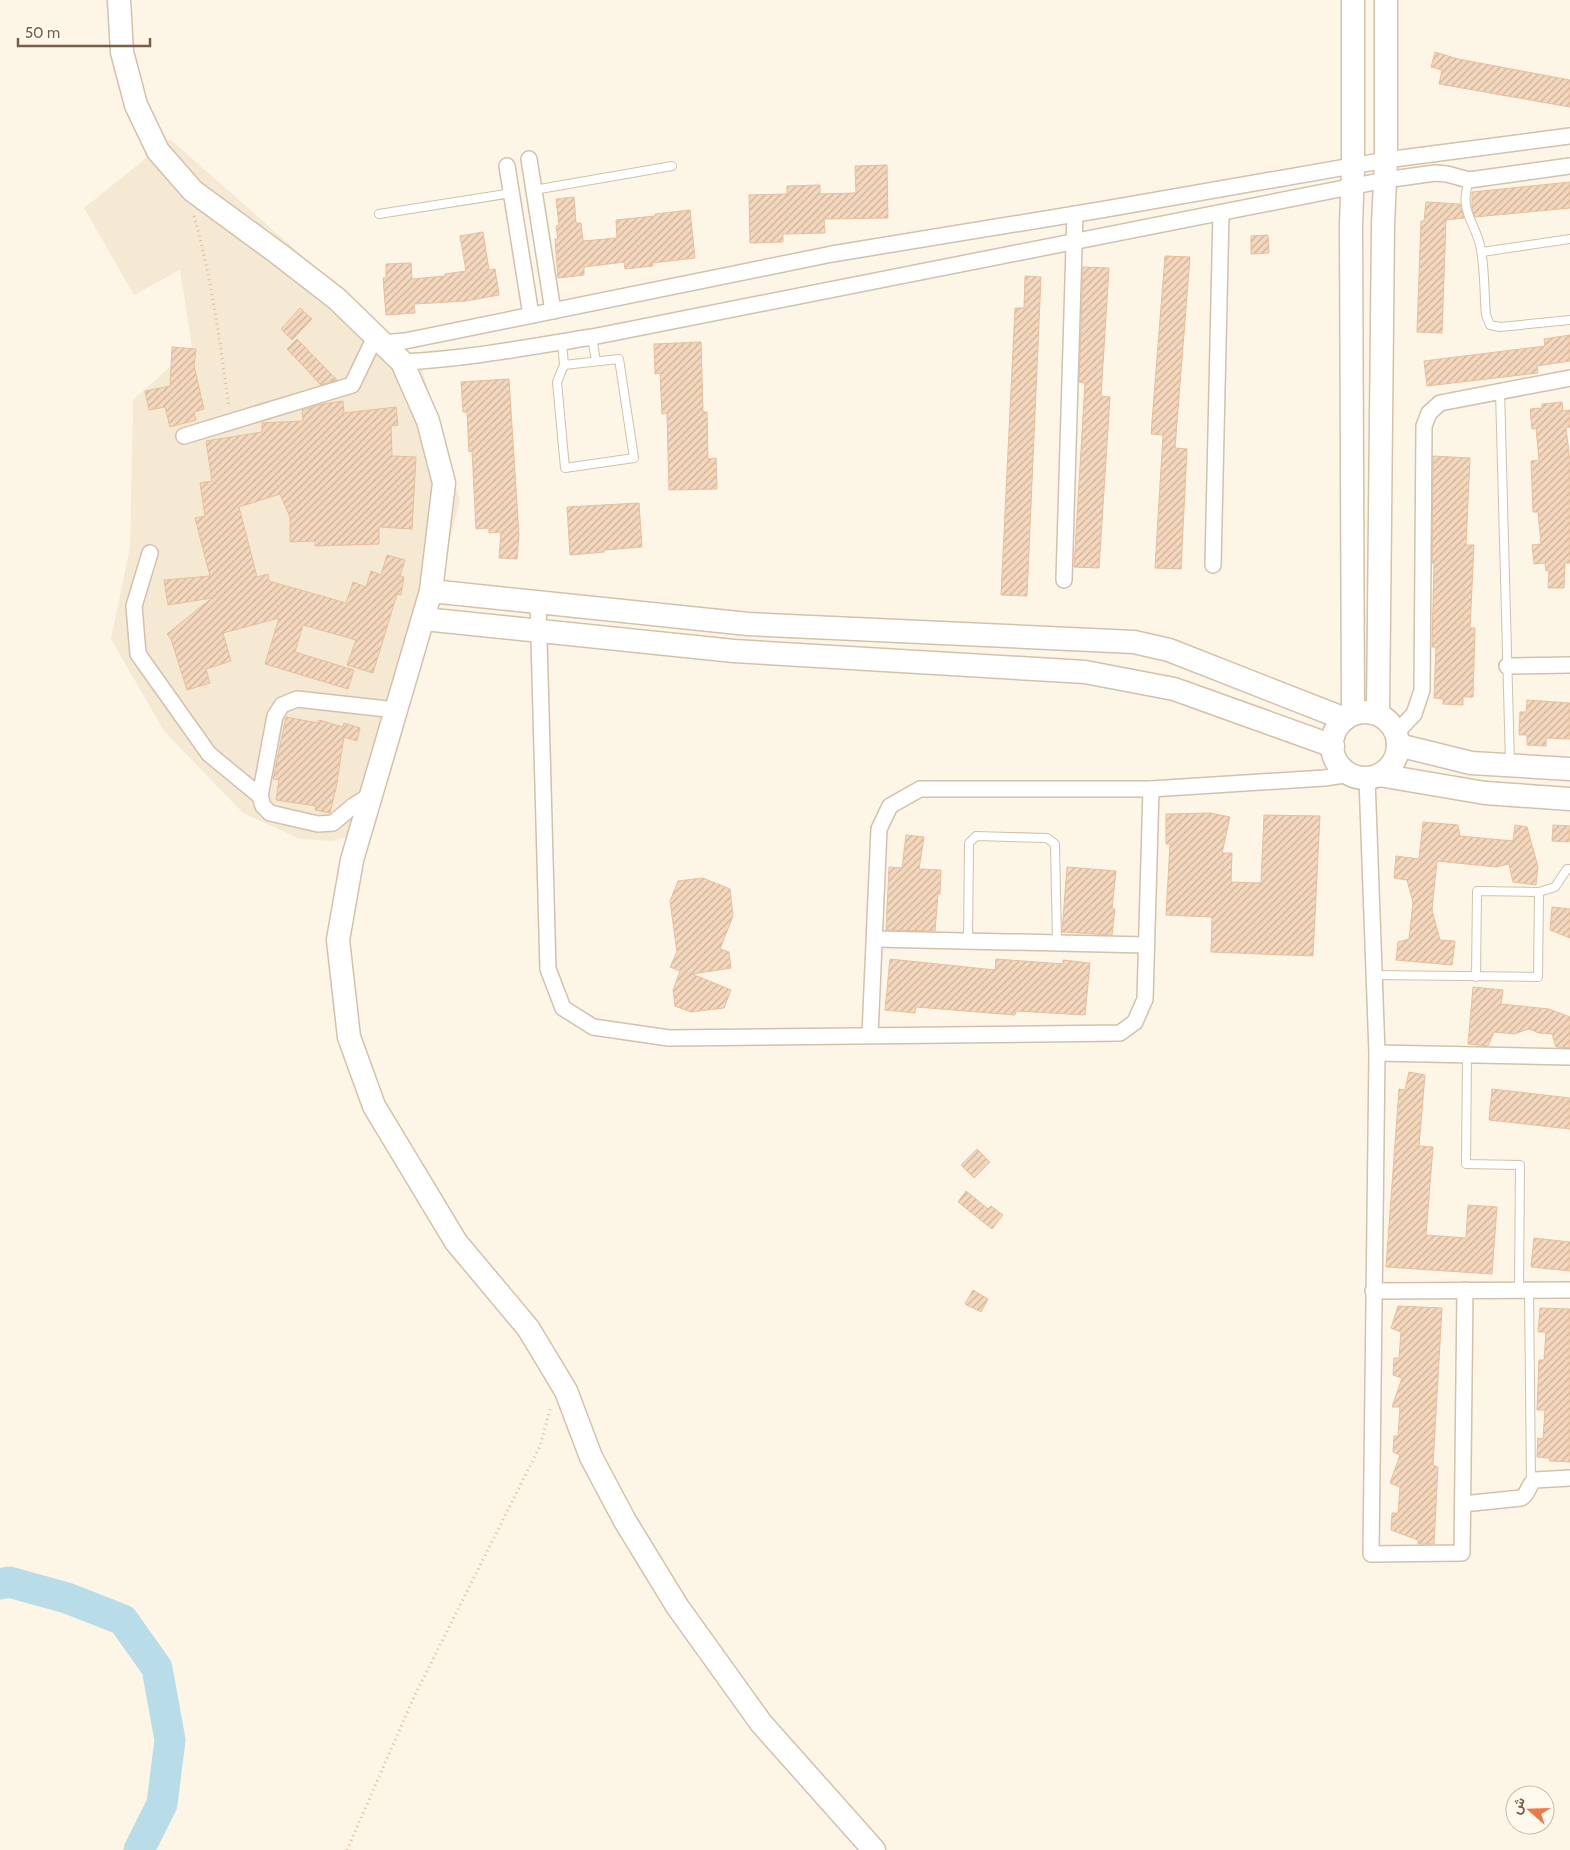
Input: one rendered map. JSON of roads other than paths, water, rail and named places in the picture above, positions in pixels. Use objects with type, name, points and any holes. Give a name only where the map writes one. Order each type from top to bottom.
[{"type":"street","points":[[119,0],[122,52],[136,105],[158,151],[193,191],[337,299],[402,362],[428,421],[444,483],[431,591],[352,860],[338,940],[349,1037],[374,1106],[456,1242],[528,1328],[548,1361],[566,1391],[591,1457],[625,1521],[677,1606],[761,1723],[874,1850]]},
{"type":"street","points":[[431,591],[748,624],[1134,642],[1169,650],[1349,716],[1370,712],[1378,714],[1392,725],[1397,739],[1396,757],[1389,767],[1365,775],[1338,763],[1333,746],[1336,731],[1349,716],[1351,235],[1353,177],[1352,0]]},
{"type":"street","points":[[1378,714],[1383,224],[1386,170],[1386,0]]},
{"type":"street","points":[[402,362],[471,357],[592,337],[1221,213],[1447,153],[1570,136]]},
{"type":"street","points":[[1447,153],[1447,174]]},
{"type":"street","points":[[529,158],[553,311]]},
{"type":"street","points":[[507,166],[531,315]]},
{"type":"street","points":[[1386,170],[1447,174],[1469,180],[1570,166]]},
{"type":"street","points":[[379,339],[405,341],[832,254],[1075,214],[1353,177]]},
{"type":"street","points":[[1213,565],[1221,213]]},
{"type":"street","points":[[1064,580],[1075,214]]},
{"type":"street","points":[[184,436],[352,385],[379,339]]},
{"type":"street","points":[[1397,739],[1414,714],[1422,690],[1424,426],[1429,413],[1440,403],[1570,378]]},
{"type":"street","points":[[150,553],[134,606],[138,654],[209,754],[260,796]]},
{"type":"street","points":[[538,602],[548,969],[563,1008],[593,1027],[669,1038],[1120,1033],[1135,1022],[1145,999],[1151,789]]},
{"type":"street","points":[[424,619],[734,651],[1085,672],[1174,689],[1333,746]]},
{"type":"street","points":[[1507,666],[1570,665]]},
{"type":"street","points":[[372,794],[332,823],[318,824],[270,813],[263,806],[260,796],[275,716],[282,705],[297,699],[396,710]]},
{"type":"street","points":[[1397,739],[1471,763],[1570,769]]},
{"type":"street","points":[[1365,775],[1377,1054],[1371,1554],[1462,1552],[1465,1290]]},
{"type":"street","points":[[870,1036],[879,829],[890,806],[920,789],[1151,789],[1365,775],[1485,793],[1570,799]]},
{"type":"street","points":[[875,939],[1146,945]]},
{"type":"street","points":[[1377,1054],[1570,1057]]},
{"type":"street","points":[[1373,1291],[1570,1290]]},
{"type":"street","points":[[1463,1504],[1521,1498],[1526,1495],[1531,1483],[1535,1480],[1570,1478]]},
{"type":"lane","points":[[534,190],[672,166]]},
{"type":"lane","points":[[1469,180],[1465,192],[1466,208],[1482,252],[1486,316],[1490,325],[1500,327],[1570,320]]},
{"type":"lane","points":[[379,214],[512,193]]},
{"type":"lane","points":[[1482,252],[1570,239]]},
{"type":"lane","points":[[592,337],[596,361]]},
{"type":"lane","points":[[562,342],[564,365],[557,382],[565,468],[634,458],[619,359],[564,365]]},
{"type":"lane","points":[[1500,392],[1510,766]]},
{"type":"lane","points":[[968,941],[969,843],[976,836],[1047,838],[1055,844],[1056,943]]},
{"type":"lane","points":[[1476,977],[1477,891],[1539,892],[1555,887],[1567,869],[1570,869]]},
{"type":"lane","points":[[1375,975],[1538,977],[1539,892]]},
{"type":"lane","points":[[1467,1056],[1466,1164],[1520,1165],[1531,1483]]},
{"type":"waterway","points":[[0,1584],[9,1582],[67,1598],[123,1620],[157,1668],[170,1740],[162,1804],[139,1850]]}]
